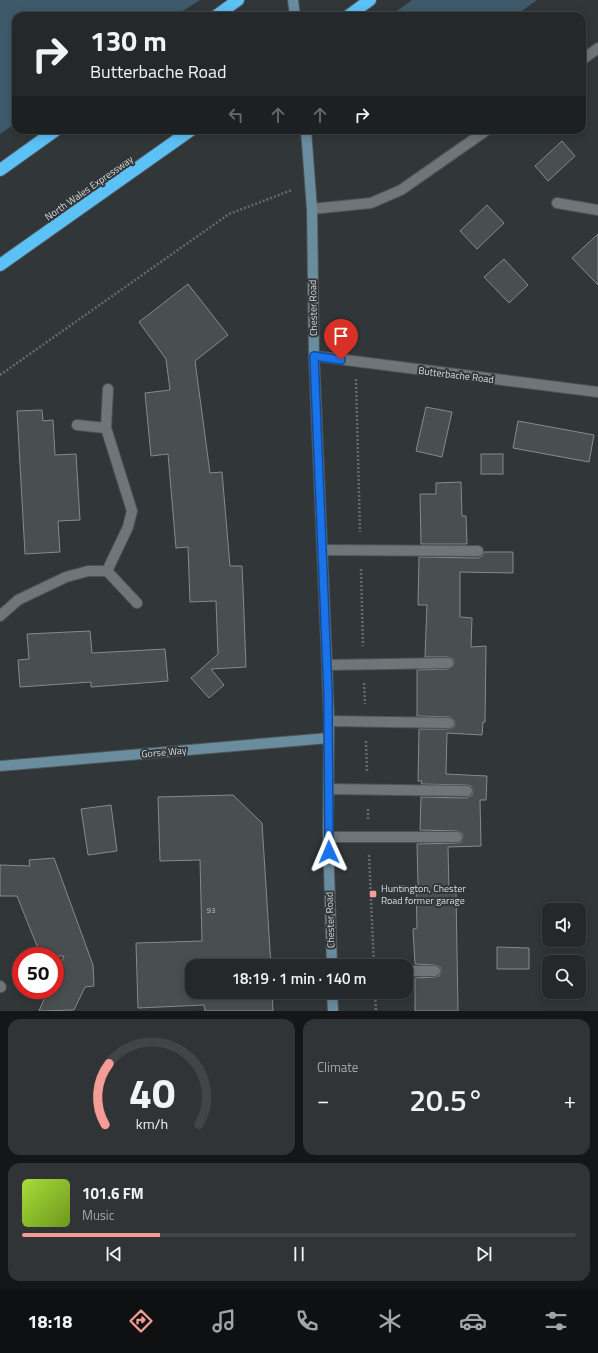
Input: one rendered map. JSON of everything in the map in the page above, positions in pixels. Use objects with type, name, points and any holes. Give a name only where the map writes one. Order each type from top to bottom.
[{"type":"highway","points":[[222,12],[238,0]]},
{"type":"highway","points":[[354,12],[370,0]]},
{"type":"highway","points":[[0,170],[50,134]]},
{"type":"highway","name":"North Wales Expressway","points":[[0,265],[185,134]]},
{"type":"main road","points":[[293,0],[294,12]]},
{"type":"main road","name":"Chester Road","points":[[306,134],[312,209],[314,356],[329,721],[328,837],[332,959]]},
{"type":"main road","name":"Gorse Way","points":[[0,766],[329,738]]},
{"type":"main road","points":[[332,999],[332,1011]]},
{"type":"street","points":[[586,57],[598,48]]},
{"type":"street","points":[[312,209],[371,203],[401,190],[481,134]]},
{"type":"street","points":[[557,203],[598,210]]},
{"type":"street","name":"Butterbache Road","points":[[314,356],[598,392]]},
{"type":"street","points":[[107,571],[128,527],[132,511],[106,428],[108,389]]},
{"type":"street","points":[[77,425],[106,428]]},
{"type":"street","points":[[322,550],[478,551]]},
{"type":"street","points":[[0,616],[18,600],[66,577],[88,571],[107,571],[137,604]]},
{"type":"street","points":[[327,665],[448,663]]},
{"type":"street","points":[[329,721],[449,723]]},
{"type":"street","points":[[329,789],[467,791]]},
{"type":"street","points":[[328,837],[458,837]]},
{"type":"street","points":[[413,971],[435,971]]},
{"type":"path","points":[[0,375],[229,214],[310,183]]},
{"type":"path","points":[[375,999],[376,1011]]},
{"type":"shaded area","points":[[0,0],[200,0],[181,12],[12,12],[12,126],[0,134]]},
{"type":"shaded area","points":[[412,0],[537,0],[520,12],[396,12]]},
{"type":"building","points":[[562,141],[575,156],[548,181],[535,166]]},
{"type":"building","points":[[487,205],[504,223],[477,249],[460,231]]},
{"type":"building","points":[[598,234],[598,285],[572,258]]},
{"type":"building","points":[[504,259],[528,285],[509,303],[484,277]]},
{"type":"building","points":[[188,284],[228,335],[195,361],[210,473],[222,472],[230,566],[242,566],[246,667],[211,669],[224,685],[209,698],[191,678],[218,654],[216,601],[190,602],[188,547],[176,548],[168,454],[151,456],[145,393],[170,390],[166,359],[139,322]]},
{"type":"building","points":[[426,407],[452,412],[442,457],[416,451]]},
{"type":"building","points":[[42,410],[43,421],[53,420],[55,455],[76,454],[80,520],[58,521],[60,552],[25,554],[17,411]]},
{"type":"building","points":[[518,421],[594,435],[589,462],[513,448]]},
{"type":"building","points":[[481,454],[503,454],[503,474],[481,474]]},
{"type":"building","points":[[461,482],[462,516],[466,516],[467,544],[421,544],[420,494],[436,494],[436,483]]},
{"type":"building","points":[[484,552],[513,552],[513,573],[460,572],[460,617],[472,618],[471,647],[486,646],[485,722],[483,722],[482,735],[447,733],[446,774],[487,776],[486,800],[480,800],[481,846],[448,847],[449,892],[456,892],[458,1011],[415,1011],[415,978],[439,976],[441,971],[440,967],[435,965],[415,964],[413,929],[417,928],[417,844],[457,843],[461,842],[463,837],[462,833],[457,831],[420,830],[421,797],[467,798],[472,795],[473,791],[471,786],[467,785],[421,784],[422,781],[418,781],[419,729],[449,729],[454,727],[455,723],[450,717],[417,716],[417,670],[448,669],[453,666],[454,663],[453,659],[448,657],[425,657],[427,605],[418,605],[419,557],[478,558],[482,556]]},
{"type":"building","points":[[90,631],[92,653],[165,649],[168,681],[91,687],[91,682],[20,687],[18,660],[29,659],[27,634]]},
{"type":"building","points":[[233,795],[262,823],[271,959],[185,959],[185,999],[272,999],[273,1011],[205,1011],[204,1005],[138,1008],[136,943],[202,941],[200,860],[160,861],[158,797]]},
{"type":"building","points":[[111,805],[117,851],[88,855],[81,809]]},
{"type":"building","points":[[54,858],[93,965],[94,986],[85,987],[74,1010],[39,1011],[44,999],[64,999],[64,947],[37,947],[17,896],[0,896],[0,865],[30,866],[29,860]]},
{"type":"building","points":[[497,947],[529,948],[529,969],[497,969]]},
{"type":"place","name":"Huntington, Chester Road former garage","points":[[373,894]]},
{"type":"route","points":[[329,852],[329,721],[314,356],[341,360]]}]
